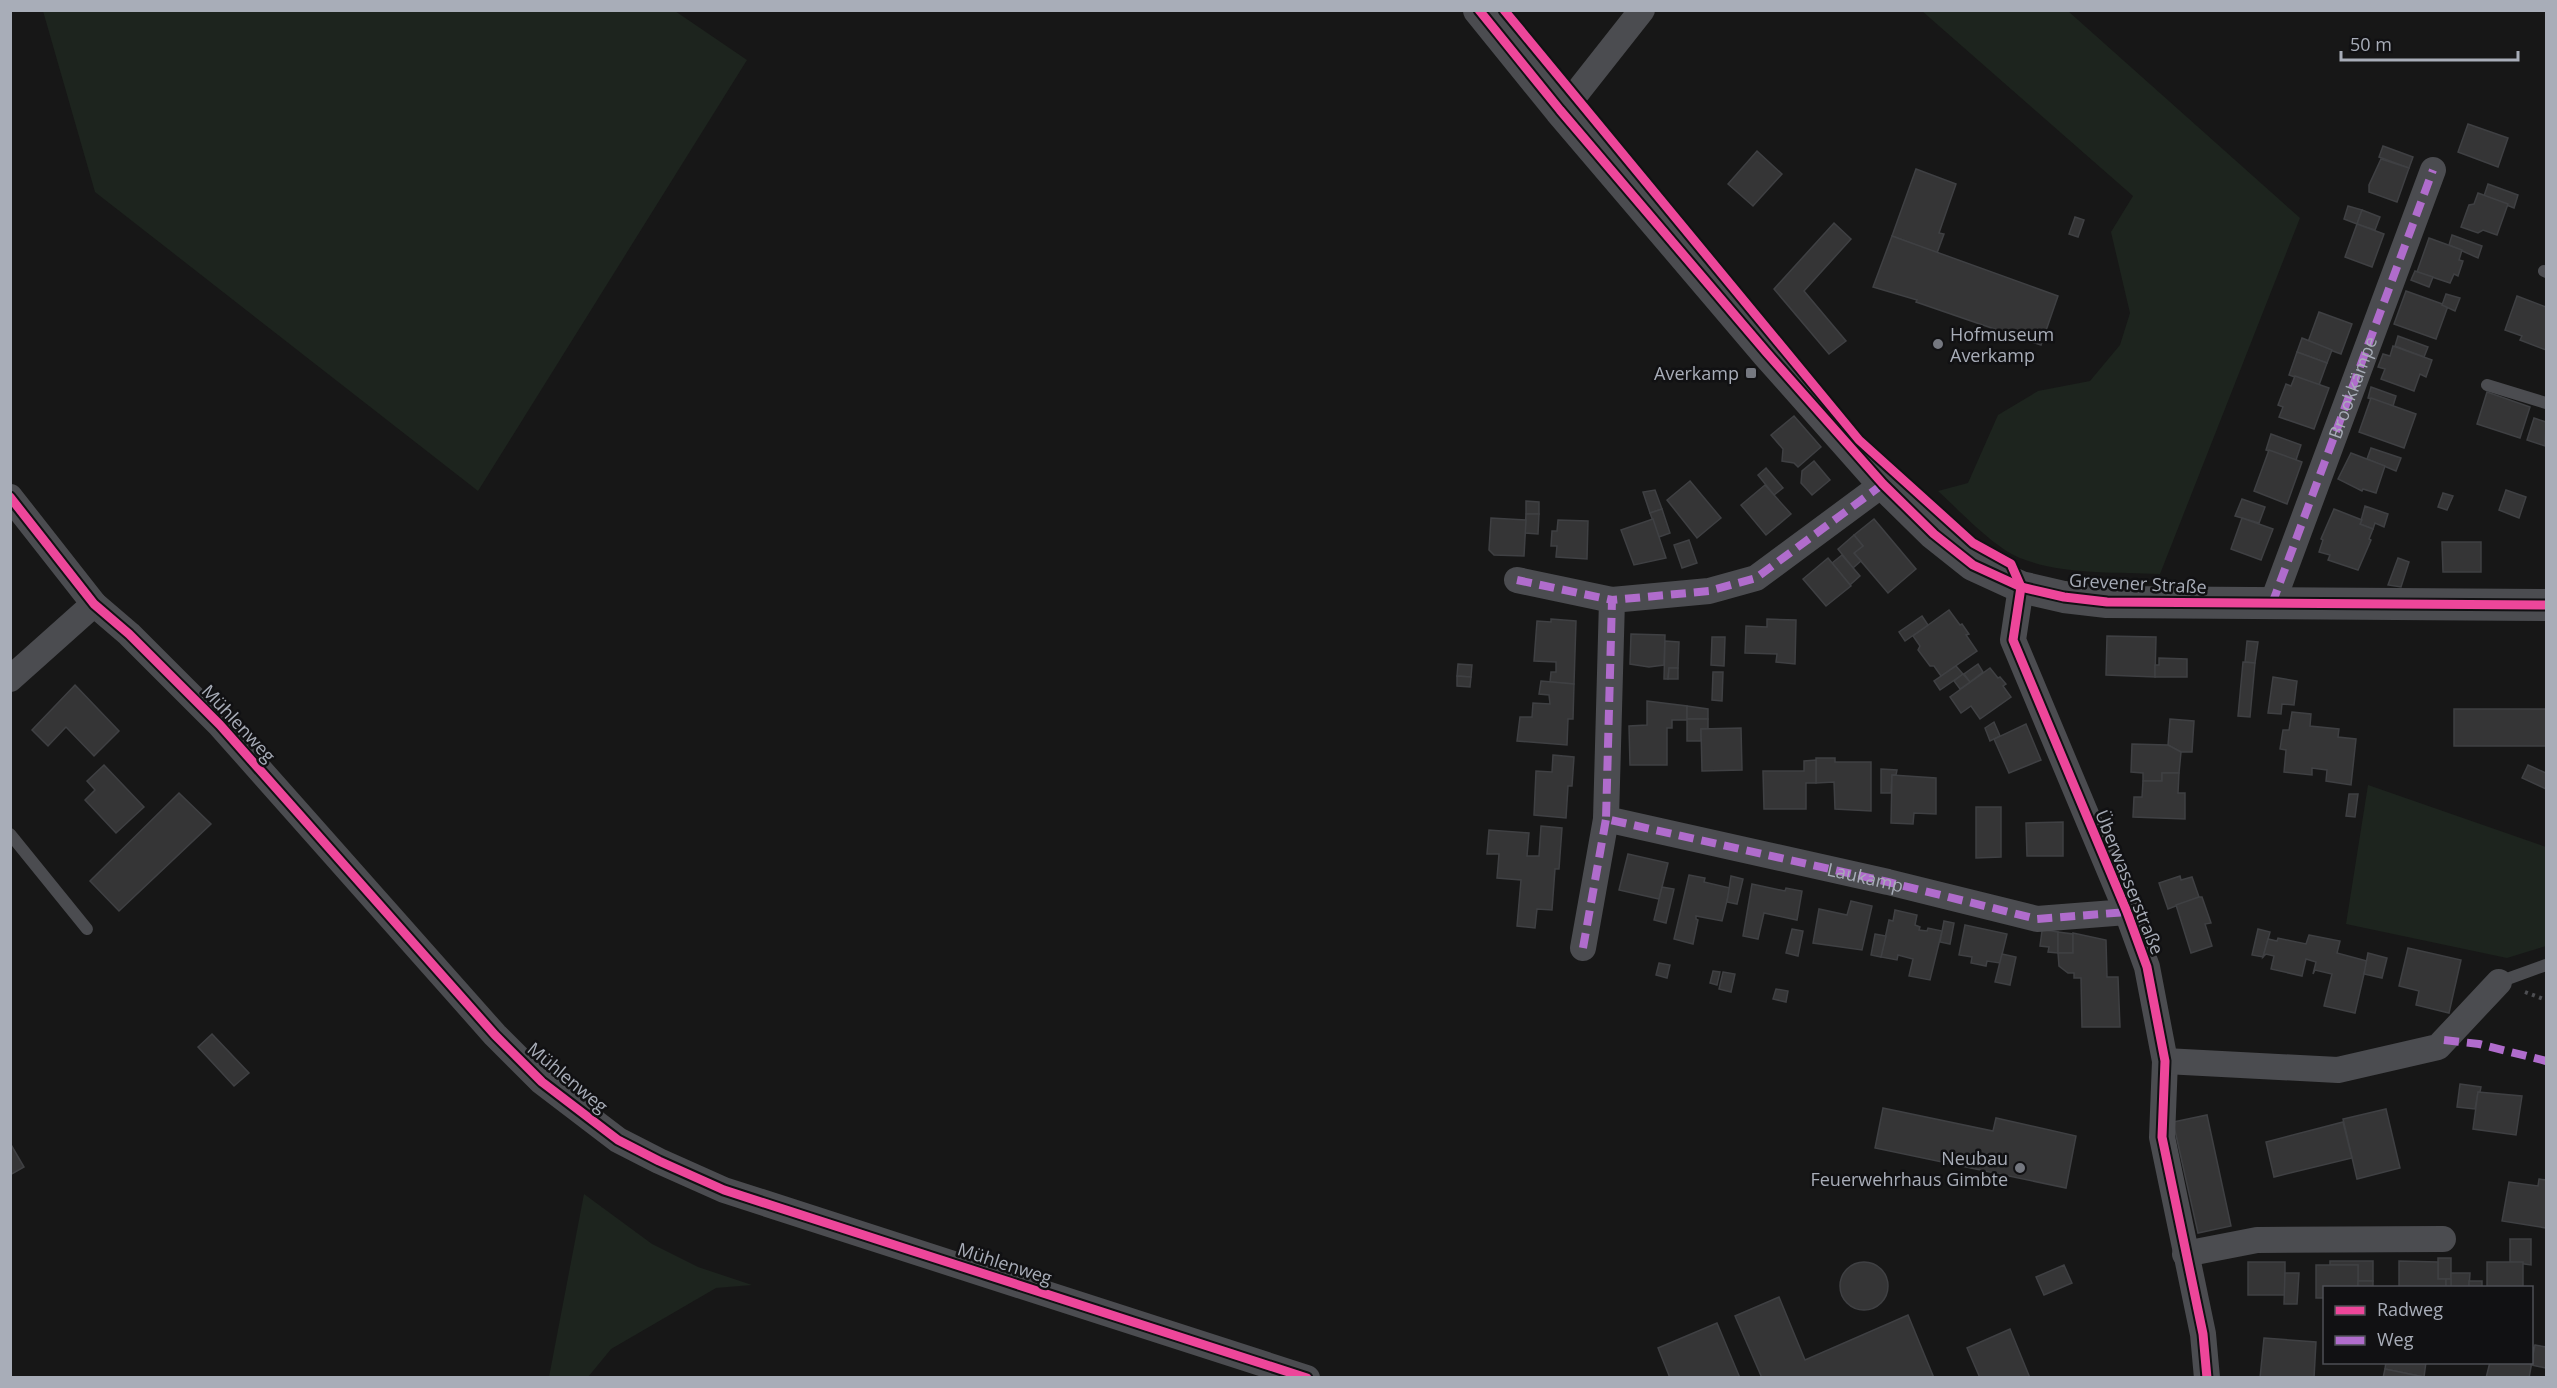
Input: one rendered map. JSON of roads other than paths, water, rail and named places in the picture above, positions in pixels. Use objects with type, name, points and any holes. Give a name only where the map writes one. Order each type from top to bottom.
[{"type":"street","name":"Grevener Straße","points":[[1479,10],[1560,110],[1767,353],[1883,484],[1934,534],[1973,565],[2021,587],[2064,597],[2107,602],[2547,605]]},
{"type":"street","points":[[1560,110],[1575,95],[1642,10]]},
{"type":"street","name":"Brookkämpe","points":[[2272,604],[2433,170]]},
{"type":"street","points":[[1517,580],[1612,600],[1709,591],[1756,578],[1883,484]]},
{"type":"street","name":"Mühlenweg","points":[[10,497],[94,604],[129,634],[220,725],[495,1035],[542,1082],[618,1140],[724,1190],[1307,1377]]},
{"type":"street","name":"Überwasserstraße","points":[[2021,587],[2013,640],[2127,912],[2146,967],[2165,1061],[2162,1137],[2202,1334],[2207,1377]]},
{"type":"street","points":[[1583,948],[1606,819],[1612,600]]},
{"type":"street","points":[[10,679],[94,604]]},
{"type":"street","name":"Laukamp","points":[[1606,819],[2037,919],[2127,912]]},
{"type":"street","points":[[2165,1061],[2338,1070],[2438,1047],[2499,982]]},
{"type":"street","points":[[2184,1254],[2257,1240],[2443,1239]]},
{"type":"lane","points":[[2487,385],[2547,403]]},
{"type":"lane","points":[[10,834],[87,929]]},
{"type":"lane","points":[[2499,982],[2547,965]]},
{"type":"place","name":"Hofmuseum Averkamp","points":[[1938,344]]},
{"type":"place","name":"Averkamp","points":[[1751,373]]},
{"type":"place","name":"Neubau Feuerwehrhaus Gimbte","points":[[2020,1168]]}]
